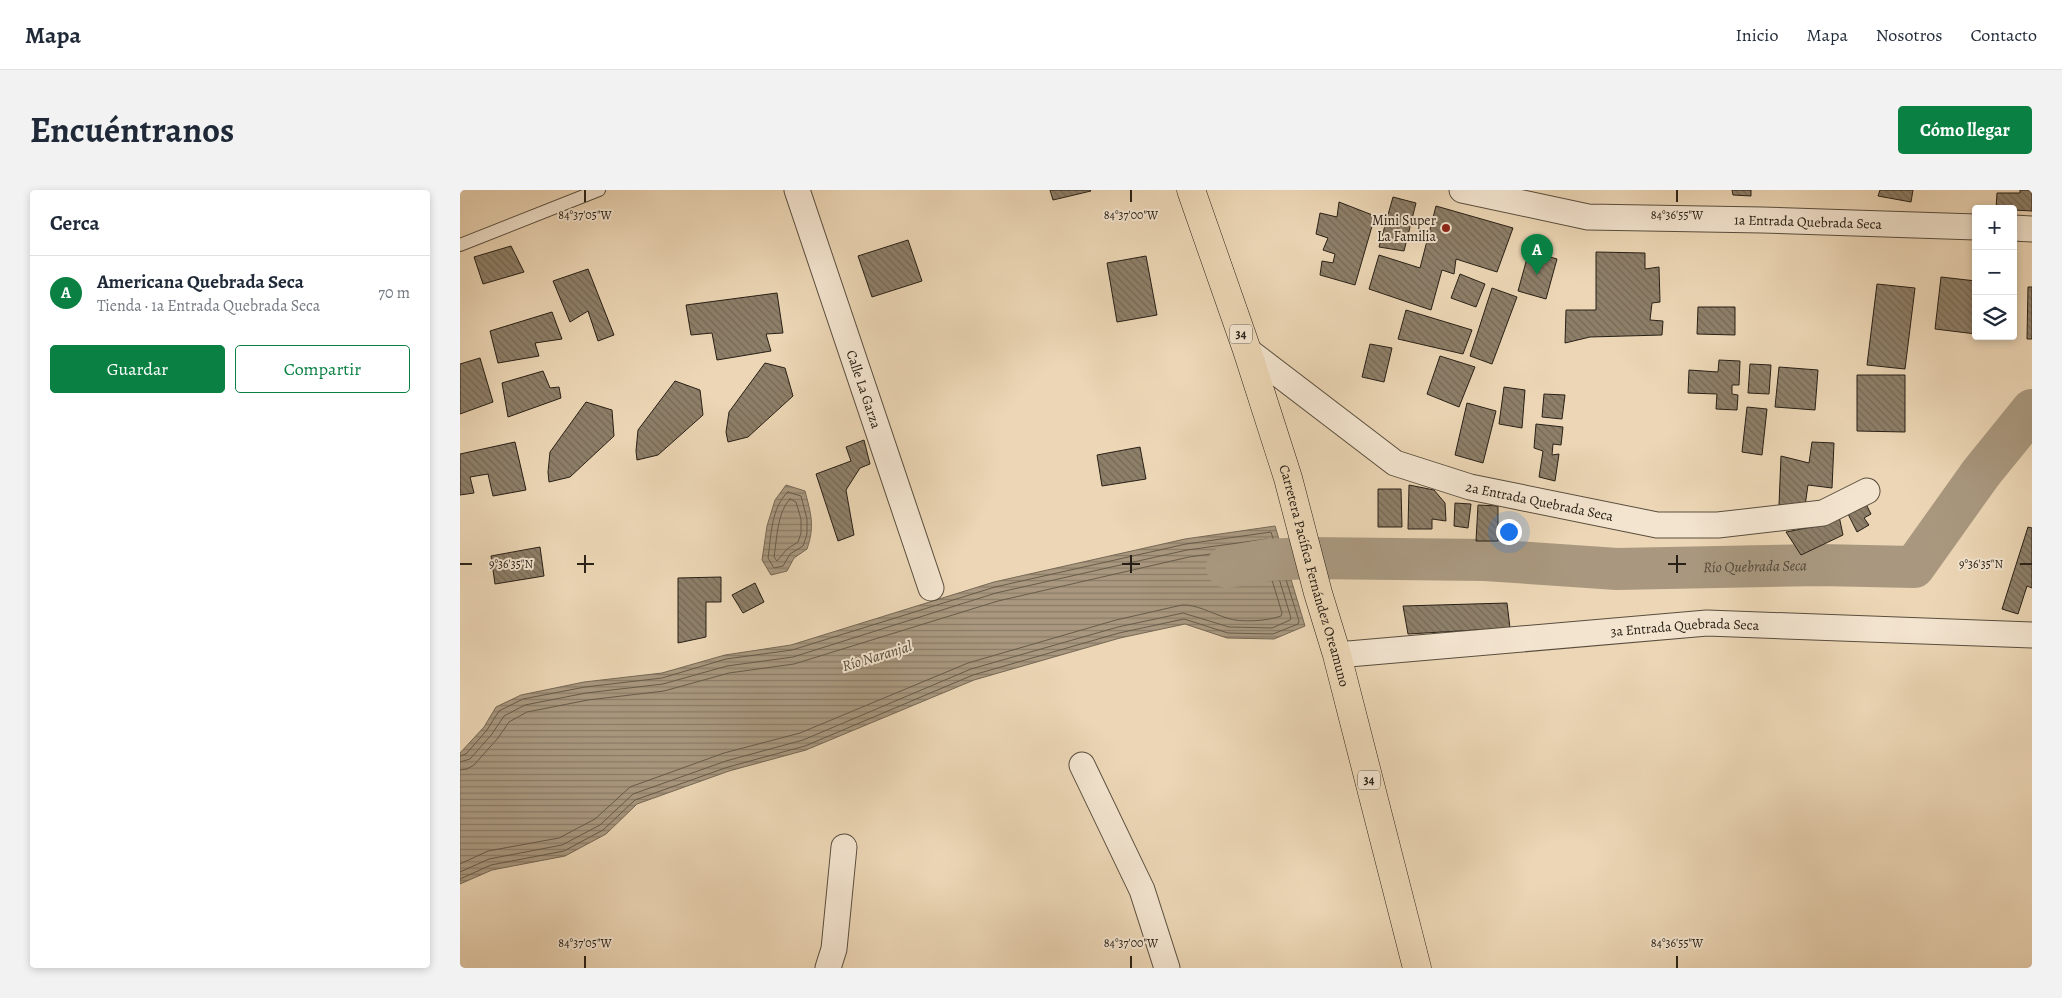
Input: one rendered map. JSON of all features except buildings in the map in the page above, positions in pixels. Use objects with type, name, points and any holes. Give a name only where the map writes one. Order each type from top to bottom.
[{"type":"highway","name":"Carretera Pacífica Fernández Oreamuno","points":[[1191,190],[1288,478],[1318,593],[1337,655],[1417,968]]},
{"type":"street","name":"Calle La Garza","points":[[797,190],[931,588]]},
{"type":"street","name":"1a Entrada Quebrada Seca","points":[[1462,190],[1588,217],[1972,227]]},
{"type":"street","points":[[2017,228],[2032,229]]},
{"type":"street","name":"2a Entrada Quebrada Seca","points":[[1246,350],[1395,463],[1470,488],[1657,525],[1718,526],[1823,513],[1867,491]]},
{"type":"street","name":"3a Entrada Quebrada Seca","points":[[1337,655],[1708,623],[2032,635]]},
{"type":"street","points":[[1082,765],[1142,890],[1167,968]]},
{"type":"street","points":[[828,968],[834,950],[844,847]]},
{"type":"lane","points":[[460,245],[599,190]]},
{"type":"water","points":[[786,485],[805,491],[810,513],[811,533],[807,549],[794,558],[787,571],[771,575],[762,560],[767,526],[775,500]]},
{"type":"water","name":"Río Naranjal","points":[[1275,526],[1305,626],[1274,639],[1227,638],[1185,624],[1120,638],[974,680],[806,750],[729,771],[637,804],[606,834],[565,856],[492,870],[460,884],[460,753],[484,727],[496,707],[521,695],[584,682],[662,673],[725,655],[791,645],[994,582],[1185,539]]},
{"type":"waterway","name":"Río Quebrada Seca","points":[[1227,567],[1267,560],[1308,558],[1485,560],[1617,569],[1820,565],[1914,567],[1981,473],[2032,410]]},
{"type":"place","name":"Mini Super La Familia","points":[[1446,228]]},
{"type":"place","name":"Americana Quebrada Seca","points":[[1537,275]]}]
